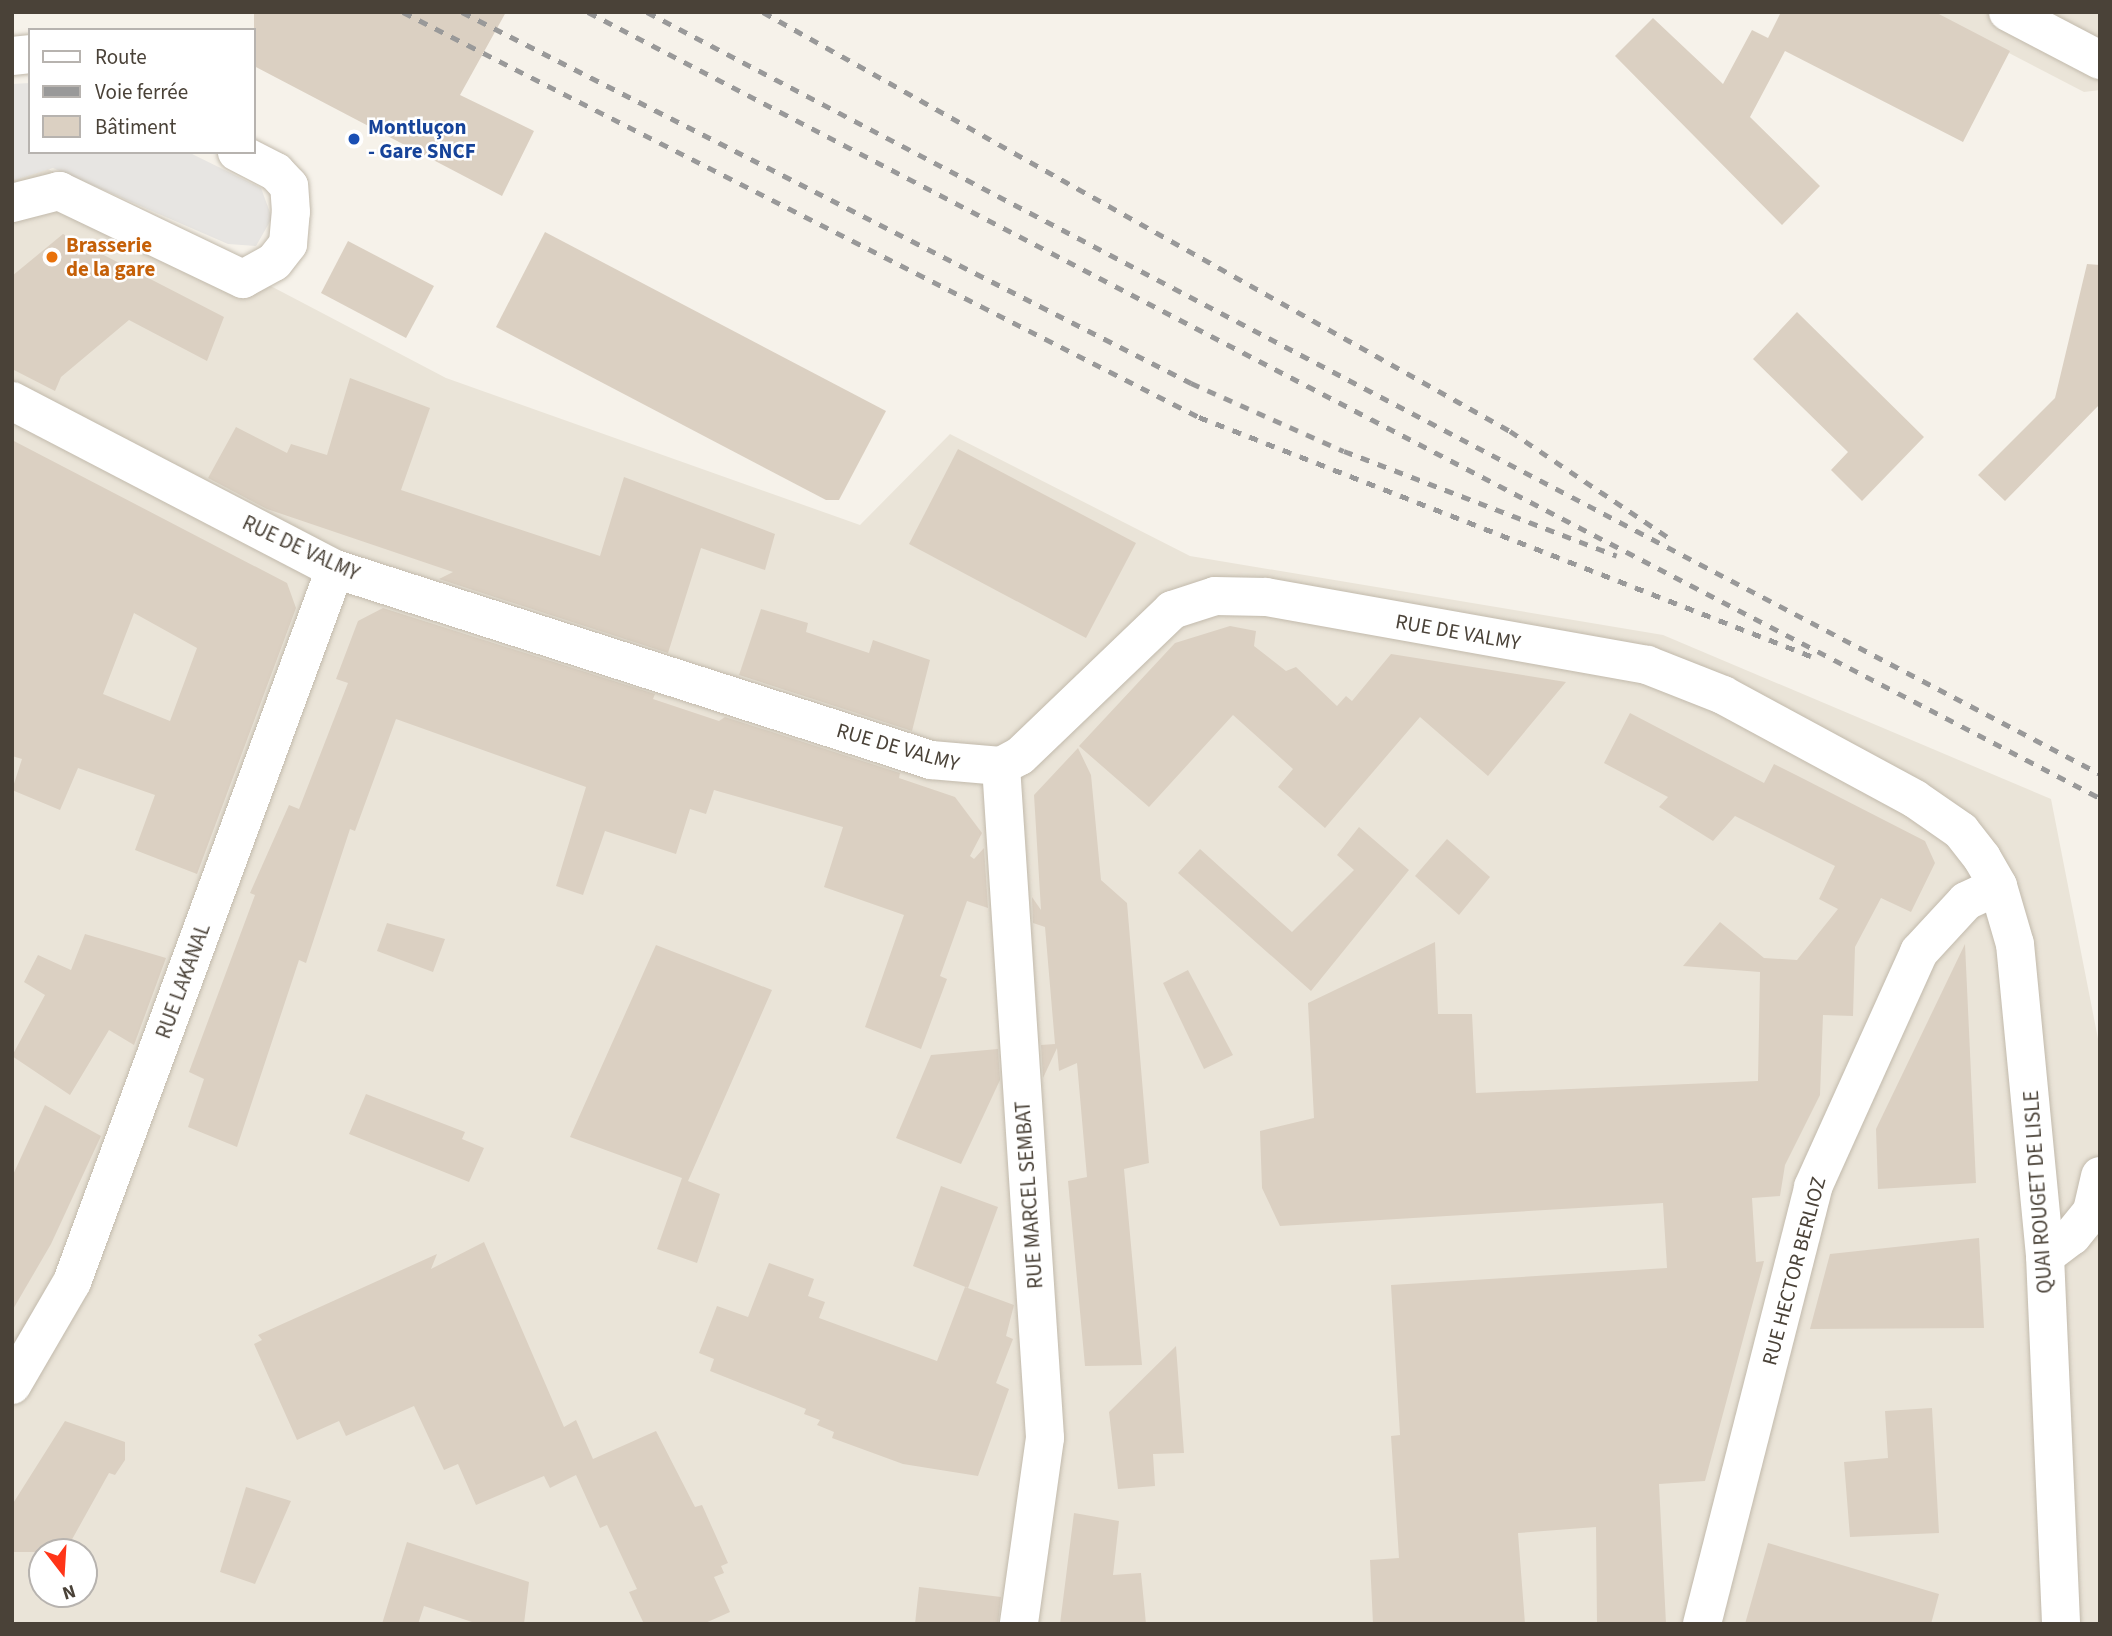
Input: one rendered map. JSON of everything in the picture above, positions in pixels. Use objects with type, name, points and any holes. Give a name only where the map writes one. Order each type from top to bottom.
[{"type":"street","points":[[2008,12],[2100,60]]},
{"type":"street","points":[[12,203],[59,191],[243,279],[274,262],[288,244],[291,212],[289,186],[276,172],[241,154]]},
{"type":"street","name":"RUE DE VALMY","points":[[12,401],[335,569],[931,760],[1001,765],[1020,756],[1156,621],[1191,601],[1238,596],[1647,665],[1723,695],[1915,799]]},
{"type":"street","name":"RUE LAKANAL","points":[[12,1385],[72,1282],[335,569]]},
{"type":"street","name":"RUE MARCEL SEMBAT","points":[[1001,765],[1045,1438],[1019,1624]]},
{"type":"street","name":"QUAI ROUGET DE LISLE","points":[[1915,799],[1961,831],[1998,886],[2015,944],[2023,1005],[2045,1256],[2061,1624]]},
{"type":"street","name":"RUE HECTOR BERLIOZ","points":[[1702,1624],[1813,1187],[1919,952],[1966,901],[1998,886]]},
{"type":"street","points":[[2045,1256],[2072,1236],[2092,1211],[2100,1176]]},
{"type":"shaded area","points":[[1930,12],[2100,12],[2100,90],[2084,92]]},
{"type":"shaded area","points":[[28,83],[28,154],[192,154],[261,188],[272,218],[256,246],[228,244],[53,168],[12,181],[12,84]]},
{"type":"shaded area","points":[[12,150],[446,378],[860,525],[950,434],[1190,556],[1663,635],[2051,799],[2100,1049],[2100,1624],[12,1624]]},
{"type":"building","points":[[254,12],[506,12],[460,95],[534,131],[502,196],[256,67]]},
{"type":"building","points":[[1781,12],[1935,12],[2010,51],[1963,142],[1785,51],[1750,117],[1820,186],[1782,225],[1615,56],[1653,18],[1723,84],[1752,30],[1768,38]]},
{"type":"building","points":[[545,232],[886,411],[839,500],[826,500],[496,327]]},
{"type":"building","points":[[63,234],[224,317],[207,361],[129,320],[61,377],[55,391],[12,369],[12,276]]},
{"type":"building","points":[[348,241],[434,286],[406,338],[321,293]]},
{"type":"building","points":[[2087,264],[2100,265],[2100,404],[2005,501],[1978,475],[2055,398]]},
{"type":"building","points":[[1797,312],[1924,437],[1862,501],[1831,470],[1848,452],[1753,359]]},
{"type":"building","points":[[350,378],[430,408],[401,490],[600,556],[624,477],[775,534],[765,570],[701,548],[668,653],[439,579],[453,572],[267,509],[208,478],[236,427],[287,453],[291,444],[327,455]]},
{"type":"building","points":[[12,440],[287,583],[296,608],[197,874],[135,850],[155,795],[78,768],[60,810],[12,790],[22,759],[12,756]],"holes":[[[134,613],[197,648],[170,721],[103,694]]]},
{"type":"building","points":[[958,449],[1136,543],[1086,638],[909,544]]},
{"type":"building","points":[[383,608],[655,694],[653,699],[719,721],[725,717],[900,773],[899,778],[955,797],[982,833],[970,856],[974,859],[984,848],[988,908],[967,901],[940,976],[947,979],[921,1049],[865,1027],[904,915],[824,887],[843,827],[714,790],[706,814],[690,809],[676,854],[605,831],[583,895],[556,886],[586,787],[396,719],[355,831],[350,829],[306,963],[299,960],[237,1147],[188,1127],[204,1079],[189,1072],[255,895],[250,893],[289,805],[299,809],[348,683],[336,679],[358,621]]},
{"type":"building","points":[[761,609],[808,623],[806,632],[869,653],[873,640],[930,660],[912,731],[739,675]]},
{"type":"building","points":[[1230,626],[1256,631],[1254,646],[1286,671],[1296,667],[1337,706],[1346,696],[1352,701],[1391,654],[1566,682],[1488,776],[1420,717],[1325,828],[1278,787],[1293,769],[1233,715],[1149,807],[1079,746],[1175,643]]},
{"type":"building","points":[[1630,713],[1764,783],[1774,764],[1925,841],[1935,863],[1911,912],[1881,898],[1855,947],[1853,1016],[1823,1015],[1820,1095],[1785,1165],[1780,1196],[1752,1198],[1756,1262],[1764,1261],[1705,1481],[1659,1484],[1666,1624],[1597,1624],[1596,1527],[1518,1533],[1525,1624],[1373,1624],[1370,1560],[1399,1558],[1391,1436],[1400,1435],[1391,1285],[1667,1268],[1663,1203],[1280,1226],[1262,1188],[1260,1131],[1314,1118],[1308,1003],[1435,942],[1438,1014],[1472,1014],[1476,1093],[1758,1081],[1760,972],[1683,966],[1720,922],[1764,958],[1797,960],[1838,909],[1819,899],[1835,866],[1735,816],[1713,841],[1659,807],[1668,797],[1604,763]]},
{"type":"building","points":[[1078,748],[1091,775],[1101,880],[1127,903],[1149,1163],[1124,1169],[1142,1365],[1085,1366],[1068,1181],[1087,1177],[1077,1063],[1059,1071],[1057,1048],[1043,1078],[1041,1045],[1055,1044],[1045,927],[1033,923],[1032,897],[1041,910],[1034,795]]},
{"type":"building","points":[[1359,827],[1409,870],[1311,991],[1178,873],[1200,849],[1292,932],[1354,870],[1337,855]]},
{"type":"building","points":[[1447,839],[1490,877],[1459,915],[1415,876]]},
{"type":"building","points":[[387,923],[445,939],[433,972],[377,951]]},
{"type":"building","points":[[85,934],[166,958],[134,1045],[109,1030],[70,1095],[12,1056],[45,995],[24,982],[38,955],[71,970]]},
{"type":"building","points":[[1965,944],[1976,1183],[1878,1189],[1876,1129]]},
{"type":"building","points":[[656,945],[772,990],[688,1181],[683,1179],[720,1194],[697,1263],[657,1249],[682,1178],[570,1137]]},
{"type":"building","points":[[1188,970],[1233,1055],[1204,1069],[1163,983]]},
{"type":"building","points":[[998,1049],[1000,1080],[961,1164],[896,1138],[931,1055]]},
{"type":"building","points":[[366,1094],[465,1132],[462,1139],[484,1148],[469,1182],[349,1134]]},
{"type":"building","points":[[45,1105],[101,1136],[51,1244],[12,1311],[12,1177]]},
{"type":"building","points":[[941,1186],[998,1207],[968,1288],[913,1266]]},
{"type":"building","points":[[1979,1238],[1984,1328],[1810,1329],[1830,1254]]},
{"type":"building","points":[[484,1242],[564,1427],[576,1420],[593,1459],[656,1431],[695,1507],[702,1505],[728,1563],[721,1566],[724,1573],[714,1577],[730,1612],[703,1624],[644,1624],[629,1592],[637,1589],[607,1525],[600,1528],[576,1475],[550,1488],[544,1476],[476,1505],[458,1464],[444,1470],[414,1406],[346,1436],[339,1421],[297,1440],[254,1344],[262,1340],[258,1335],[437,1254],[431,1269]]},
{"type":"building","points":[[769,1263],[814,1279],[808,1296],[825,1302],[819,1318],[937,1361],[965,1287],[1014,1305],[1006,1336],[1013,1339],[996,1383],[1009,1389],[978,1476],[903,1464],[832,1438],[834,1432],[817,1425],[820,1420],[804,1414],[806,1409],[710,1371],[714,1359],[699,1353],[717,1306],[748,1317]]},
{"type":"building","points":[[1176,1346],[1184,1453],[1153,1454],[1155,1486],[1118,1489],[1109,1412]]},
{"type":"building","points":[[1932,1408],[1939,1533],[1850,1537],[1844,1462],[1888,1458],[1885,1411]]},
{"type":"building","points":[[65,1421],[125,1442],[125,1460],[115,1475],[109,1473],[73,1538],[28,1538],[28,1552],[12,1552],[12,1505]]},
{"type":"building","points":[[246,1487],[291,1501],[255,1584],[220,1572]]},
{"type":"building","points":[[1074,1513],[1119,1521],[1113,1575],[1141,1573],[1146,1624],[1060,1624]]},
{"type":"building","points":[[407,1542],[529,1582],[524,1624],[478,1624],[424,1606],[418,1624],[382,1624]]},
{"type":"building","points":[[1768,1543],[1939,1594],[1931,1624],[1745,1624]]},
{"type":"building","points":[[919,1587],[1001,1597],[998,1624],[915,1624]]},
{"type":"railway","points":[[403,12],[1199,417],[1816,658]]},
{"type":"railway","points":[[462,12],[1191,383],[1344,451],[1617,556]]},
{"type":"railway","points":[[588,12],[2100,798]]},
{"type":"railway","points":[[647,12],[2100,774]]},
{"type":"railway","points":[[763,12],[1510,431],[1671,539]]},
{"type":"place","name":"Montluçon - Gare SNCF","points":[[354,139]]},
{"type":"place","name":"Brasserie de la gare","points":[[52,257]]}]
